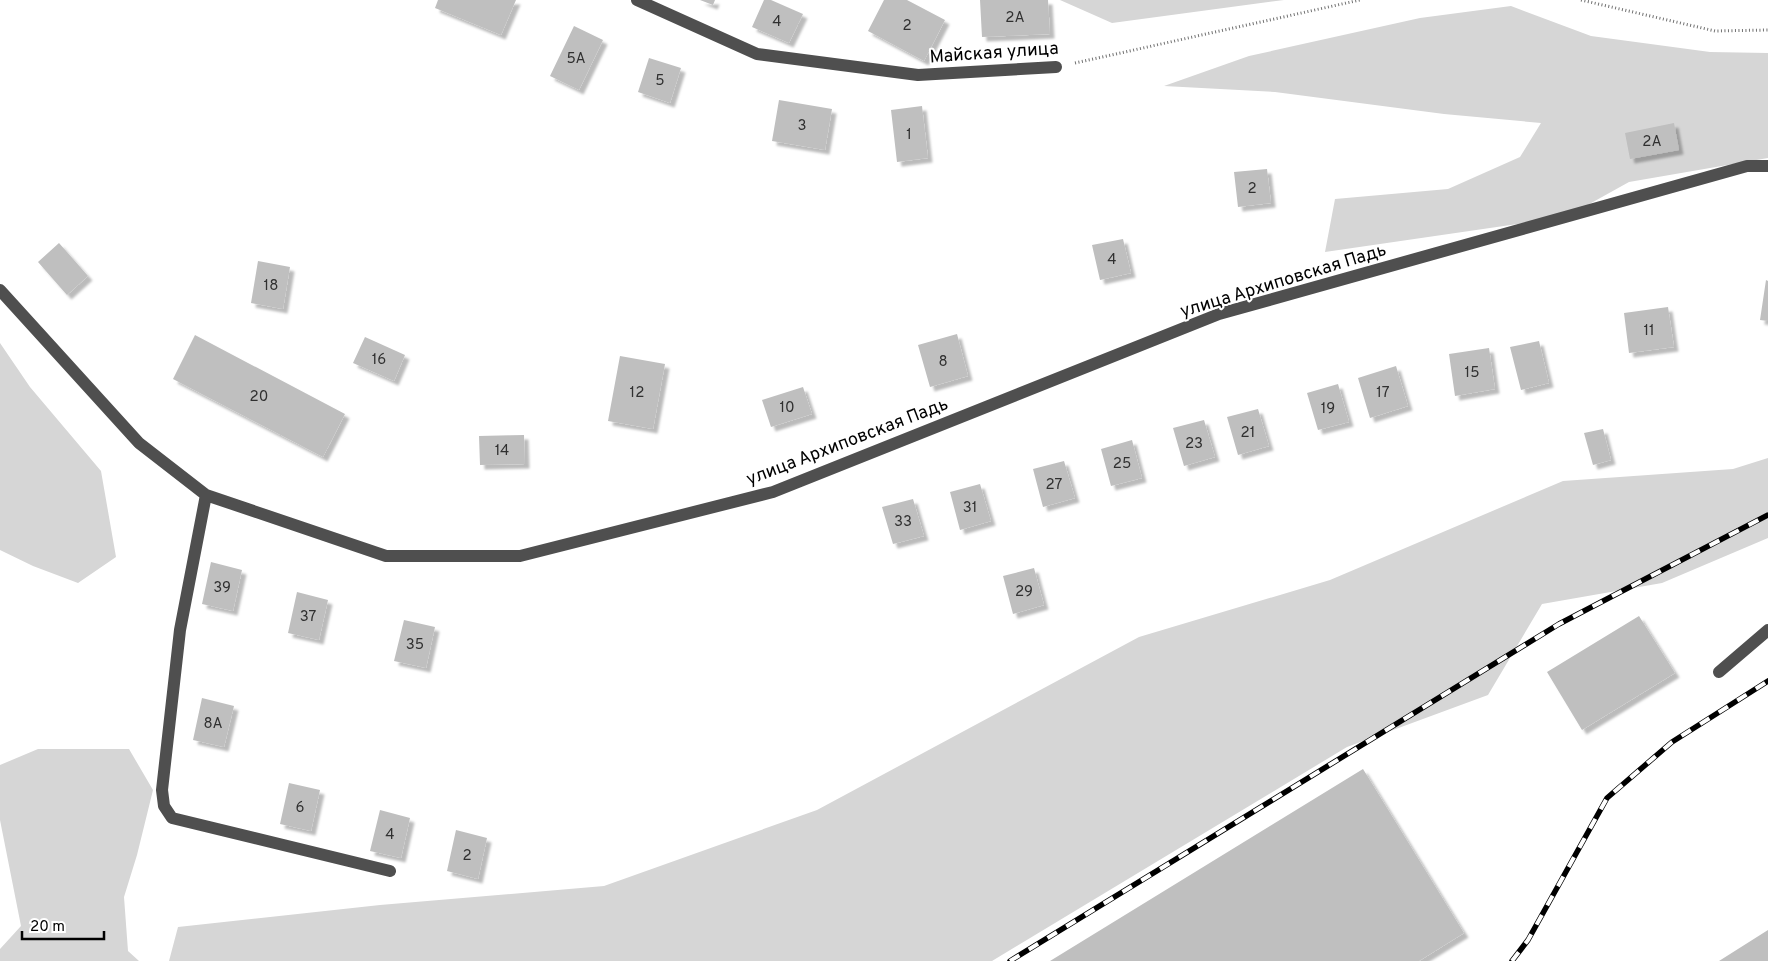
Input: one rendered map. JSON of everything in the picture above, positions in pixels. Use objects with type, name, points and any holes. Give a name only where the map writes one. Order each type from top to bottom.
[{"type":"street","name":"Майская улица","points":[[637,0],[757,54],[918,75],[1056,67]]},
{"type":"street","name":"улица Архиповская Падь","points":[[0,290],[139,443],[206,495],[386,556],[520,556],[773,492],[1219,314],[1747,166],[1768,166]]},
{"type":"street","points":[[206,495],[180,630],[162,790],[164,806],[172,818],[390,871]]},
{"type":"street","points":[[1719,672],[1768,630]]},
{"type":"path","name":"Майская улица","points":[[1056,67],[1360,0]]},
{"type":"path","points":[[1581,0],[1715,31],[1768,30]]},
{"type":"shaded area","points":[[1060,0],[1284,0],[1112,23]]},
{"type":"shaded area","points":[[1511,6],[1591,36],[1710,52],[1768,53],[1768,158],[1629,182],[1566,217],[1325,252],[1335,199],[1448,189],[1520,157],[1541,123],[1444,114],[1275,92],[1164,86],[1249,56],[1420,18]]},
{"type":"shaded area","points":[[0,343],[30,387],[101,471],[116,557],[78,583],[33,566],[0,550]]},
{"type":"shaded area","points":[[1768,458],[1768,538],[1662,583],[1542,604],[1488,695],[1347,747],[992,961],[169,961],[178,927],[380,905],[604,886],[817,810],[1139,637],[1330,580],[1563,481],[1733,469]]},
{"type":"shaded area","points":[[38,749],[129,749],[153,790],[137,855],[124,897],[128,951],[139,961],[0,961],[0,949],[21,926],[0,820],[0,765]]},
{"type":"building","points":[[438,0],[516,0],[501,35],[435,8]]},
{"type":"building","points":[[700,0],[715,0],[713,5]]},
{"type":"building","points":[[764,0],[771,0],[803,14],[789,43],[752,27]]},
{"type":"building","points":[[884,0],[907,0],[945,20],[924,61],[868,31]]},
{"type":"building","points":[[980,0],[1048,0],[1050,34],[982,37]]},
{"type":"building","points":[[574,26],[603,40],[579,90],[550,76]]},
{"type":"building","points":[[649,58],[681,68],[670,103],[638,92]]},
{"type":"building","points":[[779,100],[832,109],[825,150],[772,141]]},
{"type":"building","points":[[922,106],[928,158],[897,162],[891,110]]},
{"type":"building","points":[[1674,123],[1679,150],[1630,159],[1625,133]]},
{"type":"building","points":[[1267,169],[1271,203],[1238,207],[1234,172]]},
{"type":"building","points":[[1123,239],[1131,273],[1100,280],[1092,245]]},
{"type":"building","points":[[59,243],[88,276],[67,295],[38,262]]},
{"type":"building","points":[[258,261],[290,267],[283,309],[251,303]]},
{"type":"building","points":[[1766,280],[1768,281],[1768,321],[1760,320]]},
{"type":"building","points":[[1668,307],[1674,347],[1629,353],[1624,313]]},
{"type":"building","points":[[957,334],[968,376],[930,387],[918,345]]},
{"type":"building","points":[[195,335],[345,414],[323,457],[173,379]]},
{"type":"building","points":[[365,337],[405,355],[394,381],[353,363]]},
{"type":"building","points":[[1539,341],[1549,383],[1521,390],[1510,347]]},
{"type":"building","points":[[1489,348],[1495,389],[1455,396],[1449,354]]},
{"type":"building","points":[[620,356],[665,364],[653,429],[608,421]]},
{"type":"building","points":[[1396,366],[1408,406],[1370,418],[1358,378]]},
{"type":"building","points":[[1338,384],[1349,422],[1318,430],[1307,393]]},
{"type":"building","points":[[803,387],[812,414],[771,427],[762,400]]},
{"type":"building","points":[[1258,409],[1269,446],[1238,455],[1227,417]]},
{"type":"building","points":[[1204,420],[1215,457],[1184,466],[1173,428]]},
{"type":"building","points":[[1603,429],[1611,460],[1593,465],[1584,433]]},
{"type":"building","points":[[524,435],[525,464],[480,465],[479,436]]},
{"type":"building","points":[[1132,440],[1142,478],[1111,486],[1101,449]]},
{"type":"building","points":[[1064,461],[1075,498],[1043,507],[1033,469]]},
{"type":"building","points":[[980,484],[991,521],[960,530],[950,492]]},
{"type":"building","points":[[913,499],[924,536],[893,544],[882,507]]},
{"type":"building","points":[[211,562],[242,570],[233,611],[202,604]]},
{"type":"building","points":[[1034,568],[1044,605],[1013,614],[1003,576]]},
{"type":"building","points":[[297,592],[328,600],[319,640],[288,633]]},
{"type":"building","points":[[1639,616],[1675,673],[1582,730],[1547,672]]},
{"type":"building","points":[[404,620],[435,627],[426,668],[394,661]]},
{"type":"building","points":[[202,698],[234,706],[224,747],[193,740]]},
{"type":"building","points":[[1363,769],[1464,933],[1419,961],[1050,961]]},
{"type":"building","points":[[289,783],[320,790],[311,831],[280,824]]},
{"type":"building","points":[[380,810],[410,818],[401,858],[370,851]]},
{"type":"building","points":[[456,830],[487,838],[478,879],[447,871]]},
{"type":"building","points":[[1768,930],[1768,961],[1719,961]]},
{"type":"railway","points":[[1010,961],[1559,624],[1768,515]]},
{"type":"railway","points":[[1512,961],[1528,940],[1607,798],[1672,742],[1768,681]]}]
